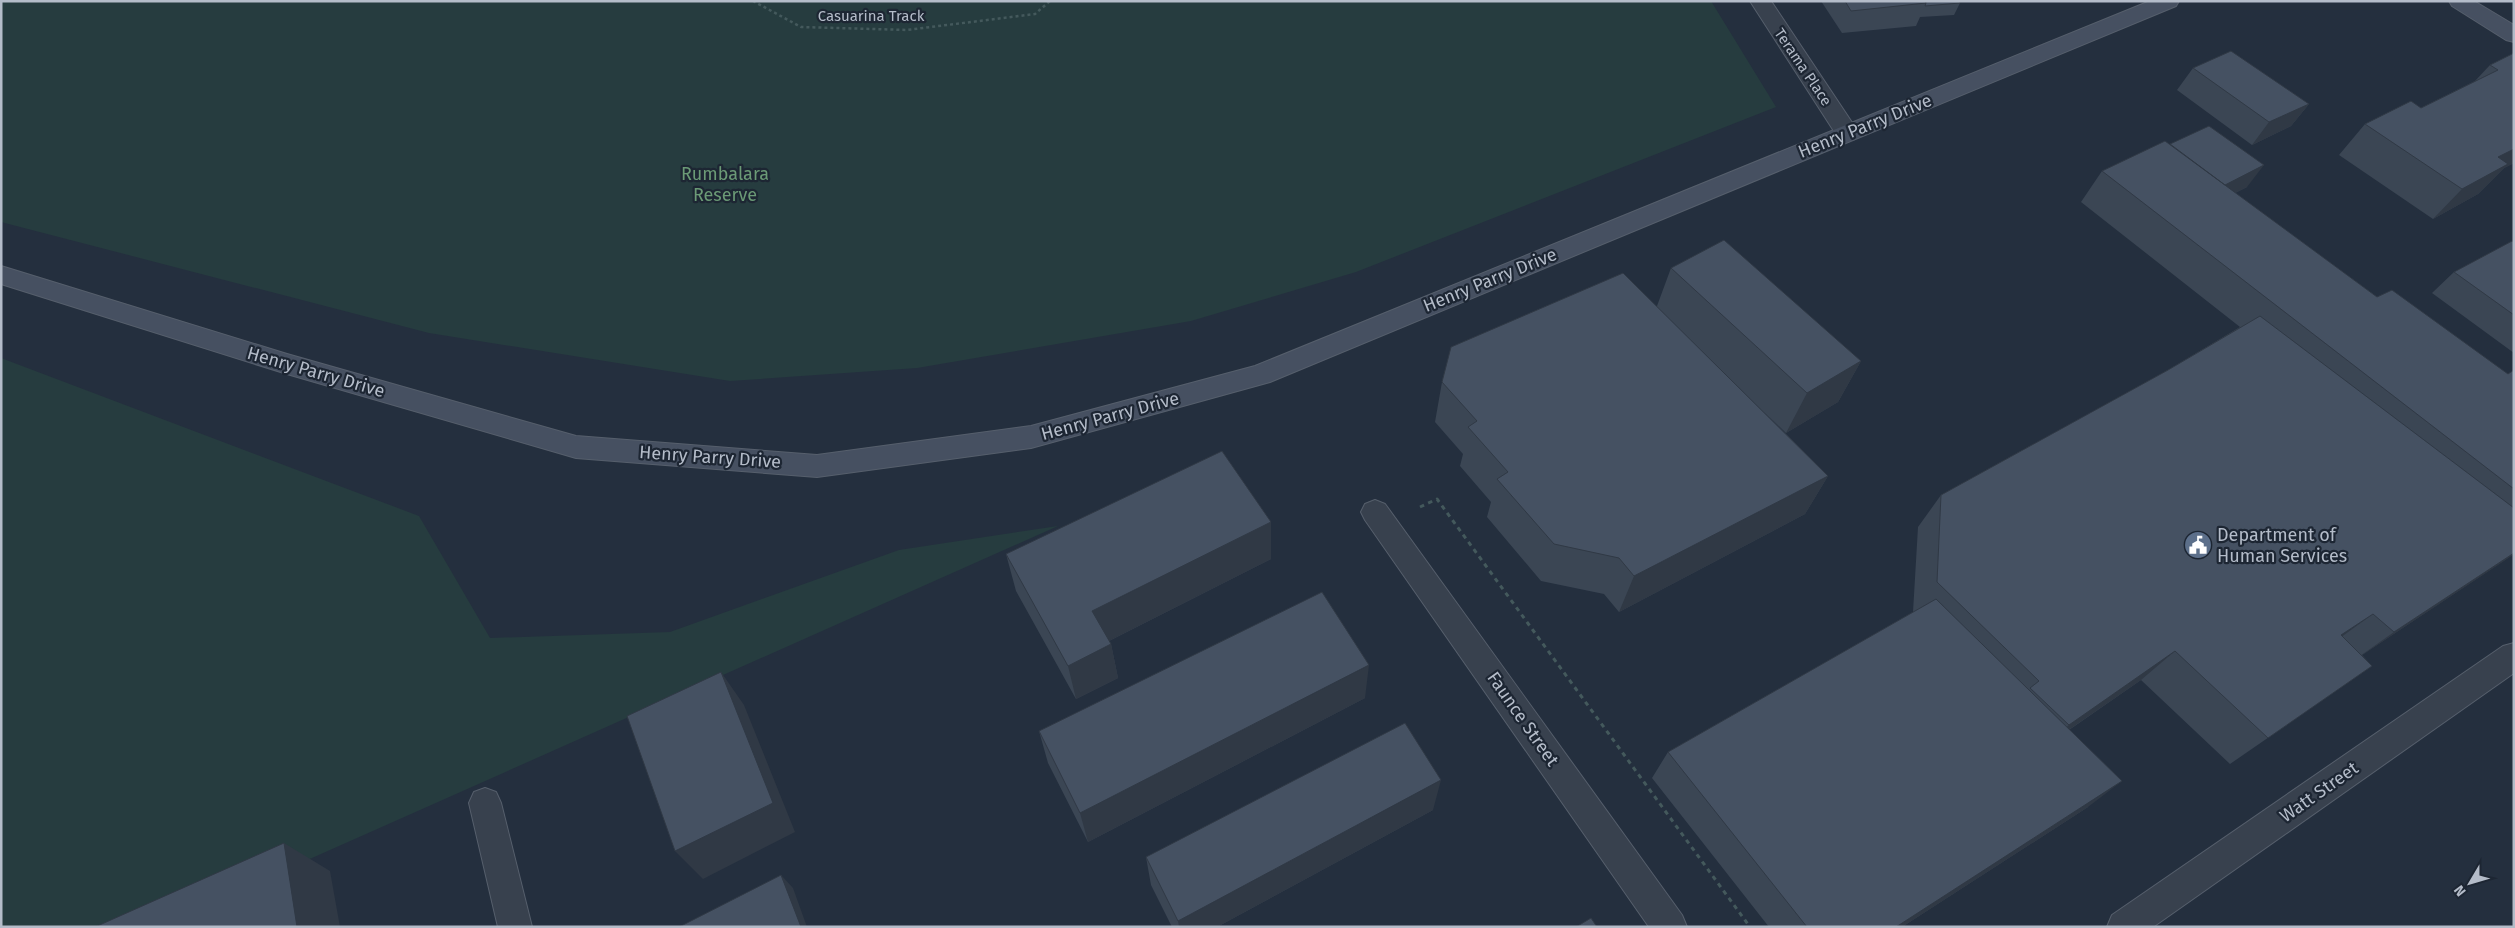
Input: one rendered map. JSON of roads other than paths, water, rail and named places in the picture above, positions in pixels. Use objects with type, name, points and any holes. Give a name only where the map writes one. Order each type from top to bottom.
[{"type":"main road","name":"Henry Parry Drive","points":[[1,275],[287,364],[576,447],[817,466],[1031,437],[1261,375],[2169,1]]},
{"type":"main road","points":[[2458,1],[2514,35]]},
{"type":"street","name":"Terama Place","points":[[1760,1],[1847,133]]},
{"type":"street","name":"Faunce Street","points":[[1380,518],[1670,927]]},
{"type":"street","name":"Watt Street","points":[[2124,927],[2514,656]]},
{"type":"street","points":[[485,803],[515,927]]},
{"type":"place","name":"Department of Human Services","points":[[2198,545]]},
{"type":"park label","name":"Rumbalara Reserve","points":[[725,184]]}]
